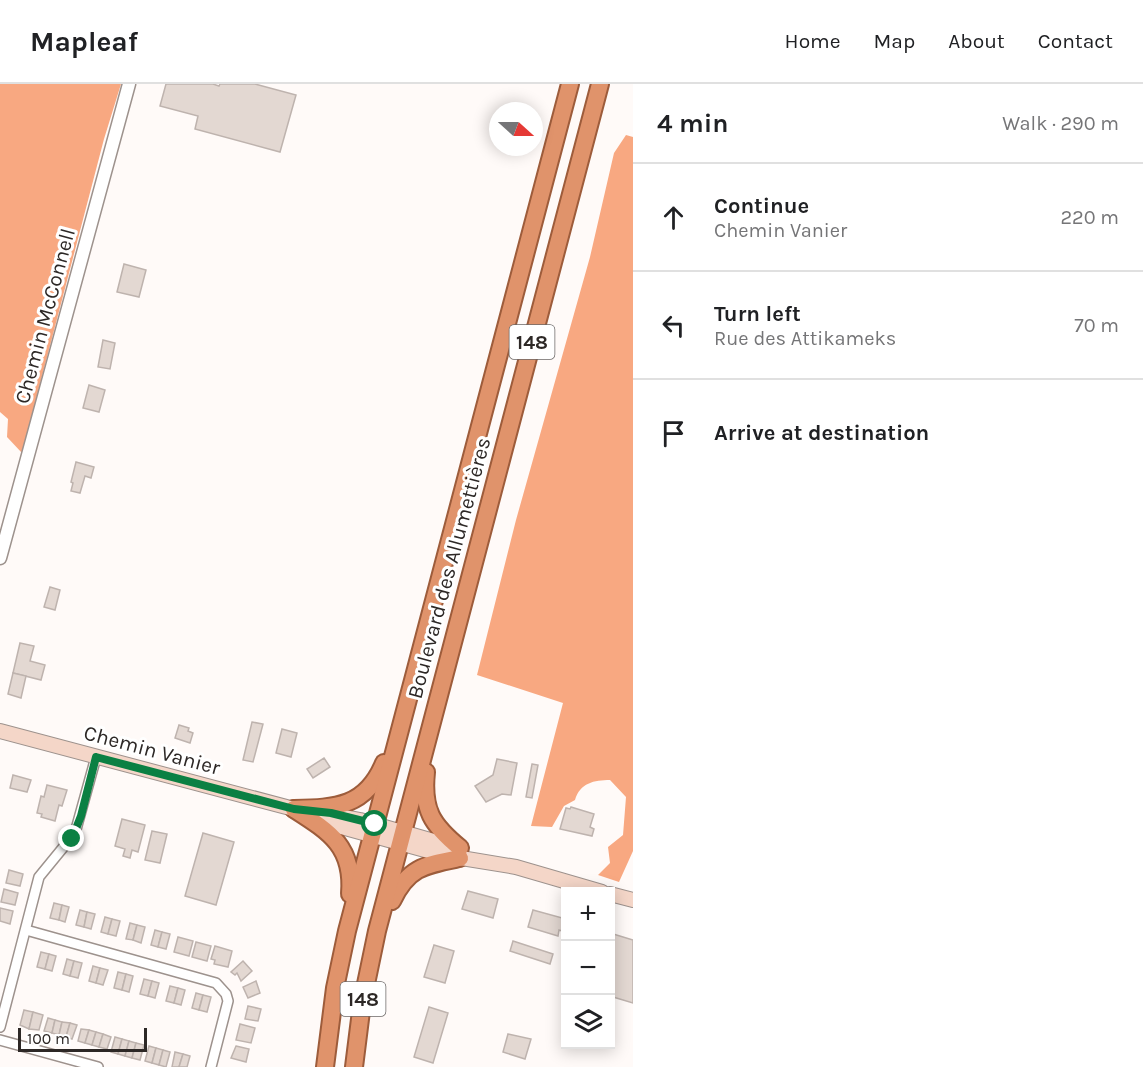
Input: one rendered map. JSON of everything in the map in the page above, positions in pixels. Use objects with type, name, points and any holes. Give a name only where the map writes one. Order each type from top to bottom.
[{"type":"highway","name":"Boulevard des Allumettières","points":[[325,1067],[335,988],[348,931],[570,84]]},
{"type":"highway","name":"Boulevard des Allumettières","points":[[354,1067],[362,1003],[377,931],[600,84]]},
{"type":"highway","points":[[294,809],[329,808],[341,805],[370,789],[380,773],[412,689]]},
{"type":"highway","points":[[377,931],[404,880],[428,865],[460,853],[437,826],[427,809],[425,798],[426,773],[438,700]]},
{"type":"highway","points":[[294,809],[326,830],[337,841],[348,861],[351,878],[348,931]]},
{"type":"main road","name":"Chemin Vanier","points":[[0,731],[294,809],[327,823],[374,830],[587,887]]},
{"type":"main road","points":[[615,895],[633,900]]},
{"type":"street","name":"Chemin McConnell","points":[[0,558],[129,84]]},
{"type":"street","points":[[0,1027],[42,872],[69,843],[75,832],[96,757]]},
{"type":"street","points":[[26,930],[216,983],[226,994],[228,1001],[211,1067]]},
{"type":"street","points":[[0,1040],[98,1067]]},
{"type":"shaded area","points":[[0,84],[121,84],[104,139],[22,453],[7,437],[8,419],[0,412]]},
{"type":"shaded area","points":[[626,135],[633,137],[633,851],[619,882],[598,875],[610,863],[608,847],[623,835],[626,797],[610,780],[593,782],[584,786],[575,800],[564,806],[552,827],[531,826],[563,703],[477,675],[516,520],[590,257],[614,153]]},
{"type":"building","points":[[166,84],[219,86],[220,84],[255,84],[296,95],[280,152],[195,129],[198,116],[160,106]]},
{"type":"building","points":[[124,264],[146,270],[139,297],[117,292]]},
{"type":"building","points":[[103,340],[115,343],[110,369],[98,367]]},
{"type":"building","points":[[89,385],[105,390],[99,412],[83,408]]},
{"type":"building","points":[[76,462],[94,467],[91,478],[85,476],[80,493],[71,491]]},
{"type":"building","points":[[50,587],[60,590],[55,610],[44,607]]},
{"type":"building","points":[[20,643],[34,646],[30,661],[45,665],[41,680],[13,673]]},
{"type":"building","points":[[13,673],[26,676],[21,698],[8,694]]},
{"type":"building","points":[[252,722],[263,724],[253,762],[243,760]]},
{"type":"building","points":[[179,725],[189,728],[188,731],[193,733],[190,743],[175,738]]},
{"type":"building","points":[[282,729],[297,733],[291,757],[276,753]]},
{"type":"building","points":[[324,758],[330,767],[313,778],[307,769]]},
{"type":"building","points":[[497,759],[517,763],[511,795],[502,794],[486,802],[475,786],[493,775]]},
{"type":"building","points":[[532,764],[538,765],[532,798],[526,797]]},
{"type":"building","points":[[13,775],[31,780],[27,792],[10,788]]},
{"type":"building","points":[[47,785],[67,790],[62,806],[59,805],[55,821],[41,817],[42,814],[37,813],[41,796],[44,797]]},
{"type":"building","points":[[571,807],[594,814],[590,827],[594,829],[592,836],[560,829],[566,808]]},
{"type":"building","points":[[122,819],[145,825],[138,852],[132,850],[130,858],[123,856],[125,849],[115,846]]},
{"type":"building","points":[[152,831],[167,834],[160,863],[145,860]]},
{"type":"building","points":[[203,833],[234,842],[216,905],[185,896]]},
{"type":"building","points":[[9,870],[23,874],[20,886],[6,883]]},
{"type":"building","points":[[4,889],[18,893],[15,905],[1,902]]},
{"type":"building","points":[[468,891],[498,899],[493,918],[462,909]]},
{"type":"building","points":[[54,903],[62,905],[59,920],[50,918]]},
{"type":"building","points":[[62,905],[69,907],[65,922],[59,920]]},
{"type":"building","points":[[0,908],[13,911],[10,924],[0,921]]},
{"type":"building","points":[[80,910],[87,912],[84,927],[76,925]]},
{"type":"building","points":[[533,910],[561,918],[561,931],[559,930],[558,936],[528,927]]},
{"type":"building","points":[[87,912],[95,914],[91,929],[84,927]]},
{"type":"building","points":[[105,917],[112,919],[108,934],[101,932]]},
{"type":"building","points":[[112,919],[120,921],[116,936],[108,934]]},
{"type":"building","points":[[130,923],[137,925],[133,940],[126,939]]},
{"type":"building","points":[[137,925],[145,927],[141,943],[133,940]]},
{"type":"building","points":[[155,930],[162,932],[158,947],[151,945]]},
{"type":"building","points":[[162,932],[170,934],[166,949],[158,947]]},
{"type":"building","points":[[615,935],[633,940],[633,1003],[615,998]]},
{"type":"building","points":[[178,937],[193,941],[189,956],[174,952]]},
{"type":"building","points":[[513,941],[553,954],[550,964],[510,951]]},
{"type":"building","points":[[196,942],[211,946],[207,961],[192,957]]},
{"type":"building","points":[[434,945],[454,951],[445,983],[424,977]]},
{"type":"building","points":[[215,946],[232,951],[228,967],[214,964],[215,960],[211,959]]},
{"type":"building","points":[[41,952],[49,954],[45,969],[37,967]]},
{"type":"building","points":[[49,954],[56,956],[52,971],[45,969]]},
{"type":"building","points":[[67,959],[74,961],[70,976],[63,974]]},
{"type":"building","points":[[74,961],[82,963],[78,978],[70,976]]},
{"type":"building","points":[[243,961],[252,971],[241,981],[237,973],[235,975],[231,972]]},
{"type":"building","points":[[93,966],[100,968],[96,983],[89,981]]},
{"type":"building","points":[[100,968],[108,970],[103,985],[96,983]]},
{"type":"building","points":[[118,972],[126,974],[122,990],[114,988]]},
{"type":"building","points":[[126,974],[133,976],[129,992],[122,990]]},
{"type":"building","points":[[144,979],[152,981],[148,996],[140,994]]},
{"type":"building","points":[[152,981],[159,983],[155,998],[148,996]]},
{"type":"building","points":[[256,981],[260,993],[248,998],[243,987]]},
{"type":"building","points":[[170,986],[178,988],[174,1003],[166,1001]]},
{"type":"building","points":[[178,988],[185,990],[181,1005],[174,1003]]},
{"type":"building","points":[[196,993],[203,995],[199,1010],[192,1008]]},
{"type":"building","points":[[203,995],[211,997],[207,1012],[199,1010]]},
{"type":"building","points":[[248,1006],[261,1009],[258,1021],[245,1019]]},
{"type":"building","points":[[429,1007],[448,1013],[433,1063],[414,1057]]},
{"type":"building","points":[[24,1010],[33,1012],[29,1029],[20,1025]]},
{"type":"building","points":[[33,1012],[43,1015],[39,1030],[29,1029]]},
{"type":"building","points":[[48,1018],[55,1020],[52,1033],[44,1031]]},
{"type":"building","points":[[55,1020],[62,1022],[59,1035],[52,1033]]},
{"type":"building","points":[[62,1022],[70,1023],[66,1037],[59,1035]]},
{"type":"building","points":[[70,1023],[77,1025],[72,1039],[66,1037]]},
{"type":"building","points":[[240,1024],[255,1028],[251,1043],[236,1040]]},
{"type":"building","points":[[81,1029],[89,1030],[85,1043],[78,1041]]},
{"type":"building","points":[[89,1030],[96,1032],[92,1045],[85,1043]]},
{"type":"building","points":[[96,1032],[103,1034],[99,1047],[92,1045]]},
{"type":"building","points":[[103,1034],[111,1037],[107,1049],[99,1047]]},
{"type":"building","points":[[508,1034],[531,1039],[525,1059],[503,1052]]},
{"type":"building","points":[[115,1037],[122,1039],[118,1054],[111,1052]]},
{"type":"building","points":[[122,1039],[129,1041],[125,1056],[118,1054]]},
{"type":"building","points":[[129,1041],[136,1043],[132,1058],[125,1056]]},
{"type":"building","points":[[136,1043],[144,1045],[140,1060],[132,1058]]},
{"type":"building","points":[[149,1046],[156,1048],[152,1063],[145,1061]]},
{"type":"building","points":[[236,1046],[249,1049],[246,1062],[231,1058]]},
{"type":"building","points":[[156,1048],[163,1050],[159,1065],[152,1063]]},
{"type":"building","points":[[163,1050],[170,1052],[166,1067],[159,1065]]},
{"type":"building","points":[[175,1052],[183,1054],[179,1067],[172,1067]]},
{"type":"building","points":[[183,1054],[190,1056],[187,1067],[179,1067]]},
{"type":"route","points":[[72,839],[81,816],[96,757],[294,809],[331,813],[375,824]]}]
